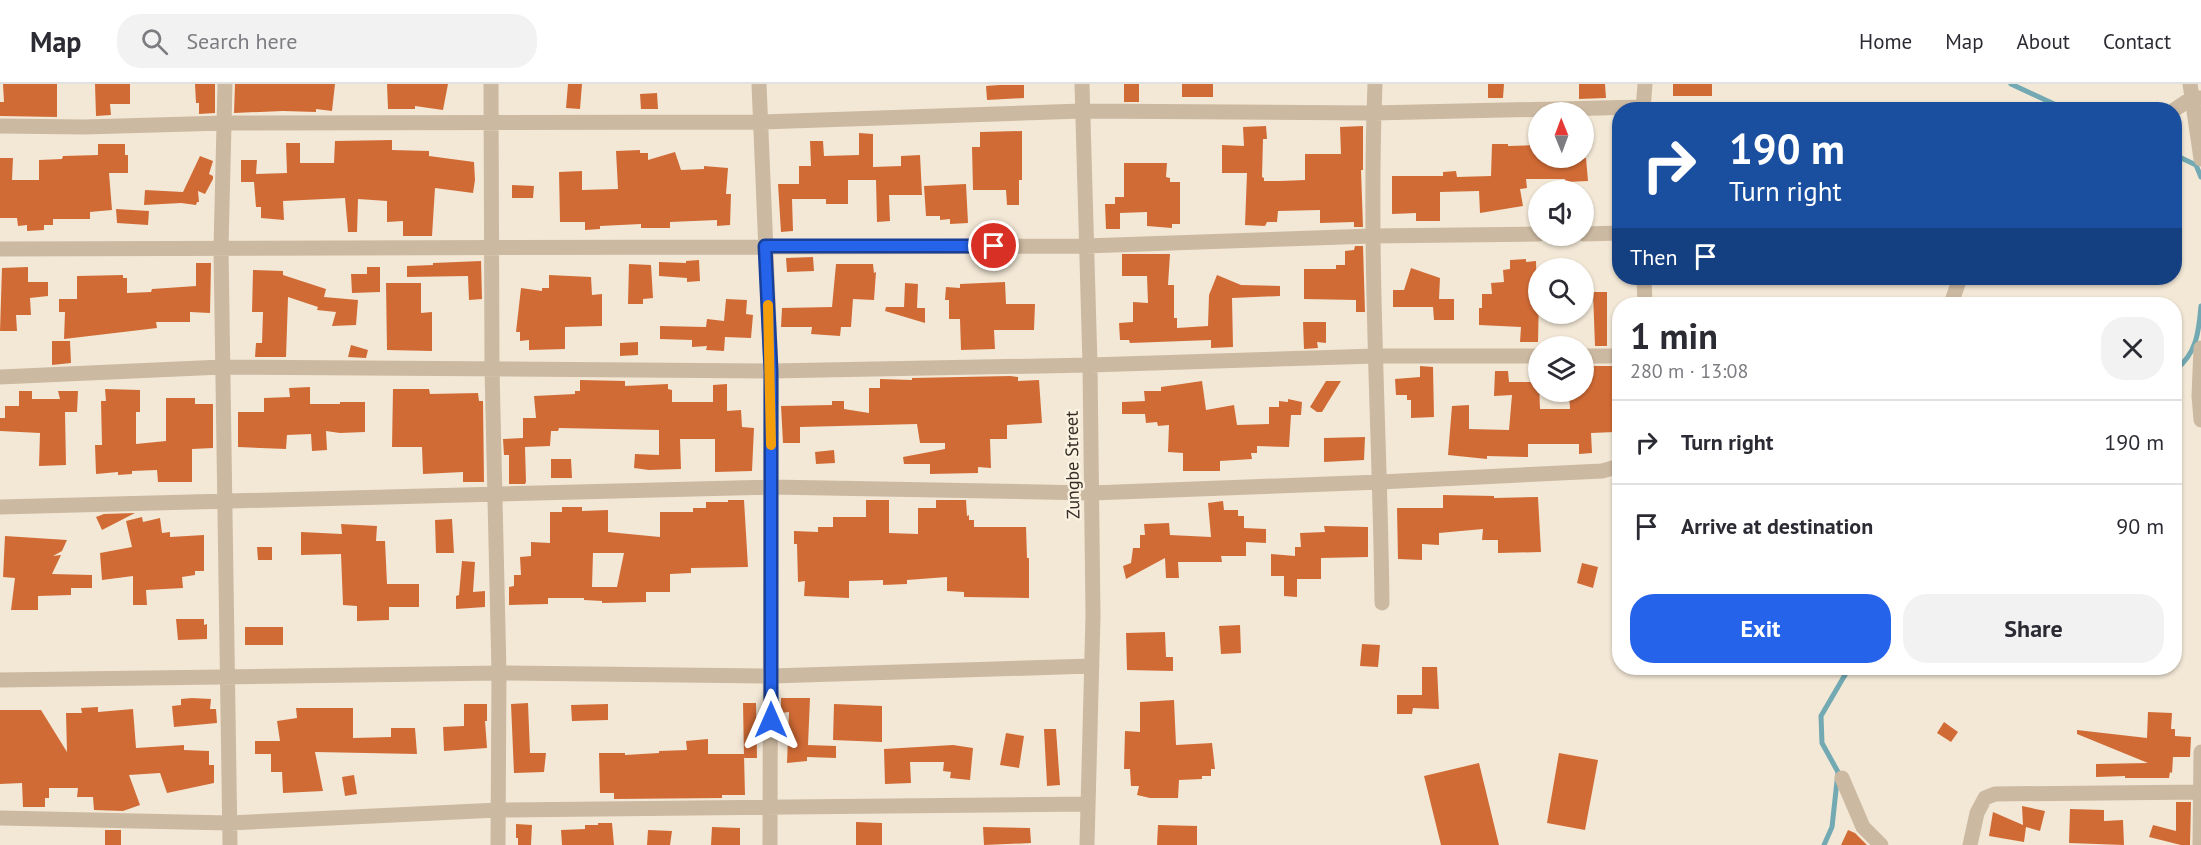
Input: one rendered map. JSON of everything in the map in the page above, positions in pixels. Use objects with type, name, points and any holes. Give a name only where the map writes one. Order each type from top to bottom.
[{"type":"street","points":[[225,84],[221,249],[230,845]]},
{"type":"street","points":[[491,84],[492,369],[499,673],[498,845]]},
{"type":"street","points":[[759,84],[771,371],[770,845]]},
{"type":"street","name":"Zungbe Street","points":[[1082,84],[1092,493],[1092,666],[1088,845]]},
{"type":"street","points":[[1375,84],[1372,236],[1382,603]]},
{"type":"street","points":[[1643,102],[1644,84]]},
{"type":"street","points":[[2182,103],[2194,93]]},
{"type":"street","points":[[2194,93],[2201,159]]},
{"type":"street","points":[[0,126],[84,128],[225,123],[762,122],[1083,111],[1374,113],[1612,109]]},
{"type":"street","points":[[1594,234],[1612,233]]},
{"type":"street","points":[[0,249],[1085,246],[1372,236],[1528,234]]},
{"type":"street","points":[[2201,348],[2199,396],[2201,420]]},
{"type":"street","points":[[0,377],[222,367],[771,371],[1090,365],[1376,356],[1528,356]]},
{"type":"street","points":[[1594,356],[1612,356]]},
{"type":"street","points":[[0,507],[771,487],[1092,493],[1380,482],[1602,471],[1612,468]]},
{"type":"street","points":[[0,680],[499,673],[772,676],[1092,666]]},
{"type":"street","points":[[2200,845],[2201,752]]},
{"type":"street","points":[[1842,778],[1863,827],[1881,845]]},
{"type":"street","points":[[1970,845],[1977,813],[1985,798],[1995,794],[2200,792]]},
{"type":"street","points":[[0,818],[229,823],[498,810],[1088,804]]},
{"type":"building","points":[[3,84],[57,84],[57,117],[0,116],[0,102],[4,102]]},
{"type":"building","points":[[95,84],[130,84],[130,104],[110,104],[111,115],[96,116]]},
{"type":"building","points":[[195,84],[215,84],[215,113],[199,114]]},
{"type":"building","points":[[235,84],[335,84],[332,111],[316,109],[316,112],[234,113]]},
{"type":"building","points":[[387,84],[448,84],[443,110],[415,106],[415,109],[388,109]]},
{"type":"building","points":[[568,84],[582,84],[580,109],[566,108]]},
{"type":"building","points":[[1124,84],[1139,84],[1139,102],[1124,102]]},
{"type":"building","points":[[1182,84],[1213,84],[1213,97],[1182,97]]},
{"type":"building","points":[[1488,84],[1504,84],[1503,98],[1488,98]]},
{"type":"building","points":[[1579,84],[1605,84],[1606,98],[1579,99]]},
{"type":"building","points":[[1673,84],[1712,84],[1712,96],[1673,96]]},
{"type":"building","points":[[1024,85],[1024,98],[987,100],[986,86]]},
{"type":"building","points":[[657,93],[658,109],[641,109],[640,94]]},
{"type":"building","points":[[1266,126],[1267,139],[1263,139],[1262,177],[1264,181],[1305,180],[1305,154],[1341,154],[1340,127],[1363,126],[1363,170],[1361,170],[1363,227],[1354,227],[1354,222],[1320,223],[1320,210],[1278,211],[1277,222],[1267,222],[1265,226],[1245,225],[1247,173],[1222,173],[1222,145],[1244,146],[1243,127]]},
{"type":"building","points":[[1022,131],[1022,180],[1019,180],[1019,205],[1007,205],[1006,190],[973,190],[972,147],[980,147],[980,132]]},
{"type":"building","points":[[859,133],[873,134],[873,167],[901,166],[901,156],[920,155],[922,195],[889,195],[890,221],[877,222],[876,180],[848,180],[848,204],[826,204],[826,199],[792,199],[793,231],[781,232],[778,184],[799,184],[799,166],[811,166],[810,141],[823,141],[824,156],[859,155]]},
{"type":"building","points":[[392,140],[392,150],[429,151],[429,156],[474,162],[473,193],[435,188],[432,236],[403,236],[403,221],[387,222],[387,201],[358,199],[357,232],[348,232],[345,198],[283,201],[284,220],[261,218],[261,207],[256,207],[254,182],[241,182],[241,160],[257,160],[256,174],[287,173],[286,143],[300,143],[300,163],[334,163],[335,141]]},
{"type":"building","points":[[98,144],[125,144],[125,155],[128,155],[128,173],[109,173],[112,210],[90,212],[90,219],[53,219],[53,225],[44,225],[44,230],[27,231],[27,225],[18,226],[17,218],[0,218],[0,158],[13,158],[12,180],[39,180],[39,160],[62,159],[63,156],[98,155]]},
{"type":"building","points":[[1492,144],[1508,144],[1508,146],[1528,145],[1528,168],[1587,168],[1588,180],[1526,179],[1527,188],[1520,189],[1523,206],[1480,213],[1479,191],[1440,192],[1440,221],[1416,221],[1416,213],[1392,214],[1392,176],[1443,176],[1443,172],[1456,171],[1457,177],[1491,176]]},
{"type":"building","points":[[640,150],[640,153],[648,153],[648,160],[675,152],[681,170],[704,169],[704,166],[728,168],[726,194],[731,194],[730,225],[717,226],[717,220],[670,222],[670,228],[641,228],[641,224],[600,226],[600,229],[585,230],[585,222],[560,222],[559,172],[582,171],[582,190],[618,189],[616,151]]},
{"type":"building","points":[[200,156],[213,161],[209,174],[213,176],[213,179],[205,194],[198,191],[199,202],[196,205],[181,203],[144,205],[145,190],[183,192]]},
{"type":"building","points":[[1124,163],[1167,163],[1166,177],[1170,178],[1170,182],[1180,182],[1180,224],[1172,224],[1172,228],[1147,226],[1147,212],[1120,213],[1120,229],[1106,229],[1105,204],[1115,204],[1115,197],[1124,197]]},
{"type":"building","points":[[966,184],[968,223],[950,224],[950,219],[940,220],[940,216],[926,216],[924,186]]},
{"type":"building","points":[[512,185],[534,186],[533,198],[512,198]]},
{"type":"building","points":[[116,209],[149,211],[148,225],[117,223]]},
{"type":"building","points":[[1355,246],[1363,246],[1365,312],[1356,312],[1356,300],[1304,299],[1304,269],[1336,269],[1336,265],[1345,265],[1345,251],[1354,250]]},
{"type":"building","points":[[1122,254],[1170,254],[1168,285],[1174,285],[1174,318],[1177,318],[1177,328],[1208,326],[1209,295],[1217,275],[1241,285],[1280,286],[1280,296],[1232,298],[1233,347],[1211,348],[1211,340],[1130,343],[1129,340],[1120,340],[1119,323],[1133,322],[1133,302],[1148,303],[1147,276],[1122,276]]},
{"type":"building","points":[[813,257],[814,271],[787,272],[786,258]]},
{"type":"building","points":[[1526,259],[1528,262],[1528,324],[1538,324],[1538,336],[1528,336],[1528,342],[1520,342],[1521,327],[1479,325],[1482,294],[1492,294],[1491,283],[1504,282],[1503,270],[1510,269],[1510,260]]},
{"type":"building","points":[[699,260],[700,281],[687,282],[687,278],[659,276],[659,262],[686,263],[686,261]]},
{"type":"building","points":[[481,261],[482,299],[469,300],[468,276],[407,277],[407,266]]},
{"type":"building","points":[[196,263],[211,263],[210,313],[190,312],[190,322],[156,322],[157,328],[64,339],[65,312],[59,312],[59,299],[77,299],[77,276],[123,275],[123,278],[127,278],[127,293],[151,292],[152,289],[196,286]]},
{"type":"building","points":[[629,264],[651,265],[653,298],[643,299],[643,304],[628,304]]},
{"type":"building","points":[[836,264],[873,264],[874,273],[876,272],[874,300],[853,299],[851,327],[841,327],[840,336],[811,334],[812,327],[781,327],[782,308],[832,307]]},
{"type":"building","points":[[28,267],[28,282],[48,282],[48,296],[30,298],[31,315],[16,315],[17,331],[0,331],[2,268]]},
{"type":"building","points":[[367,267],[380,267],[380,292],[352,293],[351,274],[367,274]]},
{"type":"building","points":[[1411,268],[1440,278],[1439,299],[1454,299],[1454,320],[1434,320],[1433,307],[1393,307],[1393,290],[1404,290]]},
{"type":"building","points":[[253,270],[283,271],[283,275],[326,289],[324,297],[358,300],[356,325],[332,326],[336,312],[317,310],[318,307],[288,297],[286,357],[255,357],[256,343],[262,343],[263,312],[252,312]]},
{"type":"building","points":[[549,275],[591,277],[592,295],[602,294],[602,326],[565,327],[565,349],[529,350],[529,340],[520,341],[520,332],[516,332],[521,288],[542,291],[542,288],[549,288]]},
{"type":"building","points":[[1005,282],[1006,304],[1035,304],[1034,330],[994,330],[995,349],[961,350],[960,319],[949,319],[949,300],[945,300],[946,287],[960,288],[960,284]]},
{"type":"building","points":[[386,283],[421,283],[421,313],[432,312],[432,351],[387,350]]},
{"type":"building","points":[[905,283],[918,284],[917,308],[925,308],[925,323],[885,311],[886,307],[904,307]]},
{"type":"building","points":[[1594,292],[1607,292],[1607,346],[1595,346]]},
{"type":"building","points":[[726,299],[747,300],[746,314],[753,315],[751,338],[725,337],[724,351],[706,350],[707,346],[692,347],[692,340],[660,339],[660,326],[706,327],[707,319],[724,321]]},
{"type":"building","points":[[1303,322],[1326,322],[1326,343],[1317,342],[1318,348],[1304,349]]},
{"type":"building","points":[[52,341],[70,341],[71,363],[52,365]]},
{"type":"building","points":[[638,342],[638,355],[620,356],[620,343]]},
{"type":"building","points":[[351,345],[368,350],[366,358],[348,357]]},
{"type":"building","points":[[1420,366],[1433,367],[1434,417],[1411,418],[1411,400],[1407,400],[1407,395],[1396,395],[1395,379],[1420,377]]},
{"type":"building","points":[[1594,366],[1612,366],[1612,432],[1591,433],[1592,453],[1579,454],[1579,444],[1528,444],[1528,457],[1487,456],[1487,459],[1448,455],[1452,406],[1469,405],[1469,429],[1509,430],[1512,395],[1494,396],[1495,371],[1508,371],[1509,382],[1528,382],[1528,402],[1540,402],[1540,409],[1570,409],[1570,402],[1594,402]]},
{"type":"building","points":[[1018,377],[1018,381],[1039,380],[1042,423],[1007,425],[1007,439],[990,439],[991,468],[978,467],[978,473],[930,474],[930,464],[904,464],[903,457],[945,449],[945,443],[920,443],[917,424],[800,427],[800,443],[783,443],[781,406],[832,405],[832,401],[844,401],[844,409],[869,413],[869,388],[880,388],[880,379]]},
{"type":"building","points":[[580,380],[625,381],[625,386],[668,384],[668,389],[672,390],[672,402],[713,402],[713,385],[727,384],[727,411],[741,410],[742,427],[754,428],[752,471],[715,472],[715,439],[680,439],[681,469],[649,470],[634,468],[635,454],[659,455],[659,430],[559,428],[558,431],[551,431],[550,446],[525,447],[526,482],[525,484],[509,484],[509,455],[504,455],[503,439],[523,438],[523,418],[536,418],[534,396],[575,394],[575,391],[580,391]]},
{"type":"building","points":[[1202,381],[1206,410],[1234,405],[1237,425],[1269,424],[1269,407],[1279,407],[1279,401],[1288,402],[1288,399],[1302,402],[1301,415],[1291,415],[1289,447],[1257,446],[1257,453],[1251,453],[1252,459],[1220,461],[1220,471],[1183,471],[1183,453],[1168,452],[1169,425],[1158,426],[1157,422],[1146,423],[1145,414],[1122,414],[1122,402],[1145,401],[1144,391],[1161,391],[1161,387]]},
{"type":"building","points":[[1326,381],[1341,381],[1322,412],[1317,412],[1310,407]]},
{"type":"building","points":[[310,387],[310,404],[365,402],[365,432],[326,431],[327,450],[312,451],[311,434],[287,435],[286,449],[238,447],[238,412],[264,412],[264,398],[290,397],[289,388]]},
{"type":"building","points":[[105,389],[140,390],[140,412],[136,412],[136,444],[166,441],[166,398],[195,398],[195,404],[213,404],[213,448],[192,449],[192,482],[158,482],[157,470],[132,471],[132,474],[118,475],[118,472],[96,474],[95,445],[102,445],[101,401],[106,401]]},
{"type":"building","points":[[393,389],[429,389],[430,394],[478,393],[479,401],[483,401],[484,482],[463,482],[463,472],[423,474],[422,447],[392,447]]},
{"type":"building","points":[[19,391],[32,391],[32,399],[60,399],[58,391],[78,391],[77,412],[65,412],[66,465],[39,466],[40,433],[0,431],[0,418],[5,418],[5,406],[19,406]]},
{"type":"building","points":[[1365,437],[1364,460],[1324,462],[1324,438]]},
{"type":"building","points":[[834,450],[835,463],[816,464],[815,452]]},
{"type":"building","points":[[551,459],[571,459],[572,478],[551,478]]},
{"type":"building","points":[[1443,495],[1494,496],[1494,498],[1538,497],[1541,552],[1498,553],[1498,540],[1482,540],[1483,529],[1439,533],[1439,545],[1422,544],[1422,560],[1398,559],[1397,508],[1443,508]]},
{"type":"building","points":[[728,500],[744,500],[748,567],[691,568],[691,573],[670,574],[670,592],[646,592],[646,602],[602,603],[602,601],[584,600],[584,598],[548,598],[548,604],[509,605],[509,587],[514,586],[514,575],[521,575],[520,557],[531,556],[531,542],[550,543],[550,512],[562,512],[562,507],[582,507],[582,511],[608,510],[608,532],[660,537],[660,512],[693,512],[693,508],[706,508],[706,502],[728,502]],"holes":[[[593,553],[624,553],[617,587],[592,587]]]},
{"type":"building","points":[[866,500],[889,500],[889,533],[918,534],[918,508],[936,508],[936,500],[966,500],[967,516],[969,515],[969,520],[974,520],[974,527],[1026,527],[1029,598],[964,597],[964,592],[947,591],[947,577],[907,580],[907,584],[883,585],[883,580],[849,581],[849,598],[804,596],[805,581],[798,582],[797,544],[794,544],[794,531],[818,532],[818,527],[833,527],[833,517],[866,517]]},
{"type":"building","points":[[1223,501],[1224,510],[1238,510],[1238,516],[1244,516],[1244,528],[1266,529],[1266,543],[1246,542],[1246,556],[1221,556],[1222,562],[1178,562],[1179,578],[1166,578],[1165,558],[1126,579],[1123,566],[1131,563],[1133,548],[1140,548],[1140,535],[1145,535],[1144,524],[1169,523],[1170,535],[1211,537],[1208,503]]},
{"type":"building","points":[[135,513],[102,530],[96,517],[104,514]]},
{"type":"building","points":[[142,517],[143,522],[160,518],[162,533],[170,532],[170,537],[204,535],[204,571],[195,571],[195,575],[182,577],[183,588],[146,590],[147,605],[133,605],[133,576],[102,580],[100,553],[132,547],[126,521]]},
{"type":"building","points":[[452,519],[454,553],[436,553],[435,520]]},
{"type":"building","points":[[341,524],[377,526],[376,541],[385,541],[387,584],[419,584],[419,607],[389,607],[389,620],[357,621],[357,606],[343,605],[341,554],[301,555],[301,532],[342,534]]},
{"type":"building","points":[[1324,526],[1368,527],[1368,557],[1321,558],[1321,579],[1297,579],[1297,597],[1284,596],[1284,576],[1271,576],[1271,554],[1295,556],[1295,547],[1301,547],[1300,533],[1325,532]]},
{"type":"building","points":[[5,536],[67,540],[62,551],[53,556],[61,555],[52,574],[92,575],[92,588],[71,588],[71,595],[38,596],[38,610],[11,610],[15,578],[3,577]]},
{"type":"building","points":[[257,547],[272,547],[272,560],[258,560]]},
{"type":"building","points":[[462,561],[475,562],[473,592],[485,591],[485,607],[456,609]]},
{"type":"building","points":[[1582,563],[1598,567],[1593,588],[1577,583]]},
{"type":"building","points":[[176,619],[204,619],[204,625],[207,624],[207,639],[178,640]]},
{"type":"building","points":[[1240,625],[1241,653],[1221,654],[1219,626]]},
{"type":"building","points":[[245,627],[283,627],[283,645],[245,645]]},
{"type":"building","points":[[1165,632],[1166,657],[1173,657],[1173,671],[1127,670],[1126,633]]},
{"type":"building","points":[[1362,644],[1380,645],[1378,667],[1360,666]]},
{"type":"building","points":[[1422,667],[1437,667],[1439,709],[1413,708],[1412,714],[1397,714],[1397,695],[1422,695]]},
{"type":"building","points":[[781,698],[810,698],[808,745],[836,746],[836,758],[807,757],[807,761],[787,763],[789,712],[781,713]]},
{"type":"building","points":[[181,699],[211,699],[210,709],[216,709],[217,723],[174,727],[172,706],[181,705]]},
{"type":"building","points":[[1174,700],[1176,745],[1212,743],[1215,769],[1211,769],[1211,776],[1202,776],[1202,779],[1179,780],[1178,798],[1150,798],[1137,795],[1139,786],[1131,786],[1130,769],[1124,769],[1125,731],[1140,732],[1140,702]]},
{"type":"building","points":[[528,703],[530,753],[546,753],[544,772],[514,773],[511,704]]},
{"type":"building","points":[[743,703],[756,703],[757,758],[744,758]]},
{"type":"building","points":[[464,704],[487,704],[487,721],[485,721],[487,748],[444,751],[443,727],[464,726]]},
{"type":"building","points":[[608,704],[608,720],[572,721],[571,705]]},
{"type":"building","points":[[834,704],[882,706],[882,742],[833,740]]},
{"type":"building","points":[[98,707],[98,712],[133,709],[136,748],[184,745],[184,750],[209,751],[209,765],[214,765],[214,783],[167,793],[160,773],[129,775],[140,805],[123,811],[94,810],[93,797],[77,797],[78,788],[49,788],[49,798],[45,798],[45,807],[23,807],[22,783],[0,784],[0,710],[41,710],[67,752],[66,713],[82,713],[81,708]]},
{"type":"building","points":[[296,708],[353,708],[353,738],[391,737],[391,728],[415,728],[417,754],[315,752],[323,791],[283,793],[282,772],[271,772],[271,754],[255,754],[255,741],[280,741],[277,721],[297,718]]},
{"type":"building","points":[[2148,712],[2172,713],[2171,729],[2175,729],[2175,736],[2191,737],[2190,757],[2173,757],[2172,773],[2170,772],[2169,778],[2096,777],[2096,764],[2148,763],[2077,734],[2077,730],[2147,738]]},
{"type":"building","points":[[1944,722],[1958,732],[1951,742],[1937,733]]},
{"type":"building","points":[[1044,729],[1056,729],[1060,785],[1047,786]]},
{"type":"building","points":[[1006,733],[1024,736],[1019,768],[1000,765]]},
{"type":"building","points":[[708,739],[708,754],[744,754],[745,795],[722,795],[722,798],[614,799],[614,793],[600,793],[599,753],[625,753],[625,755],[687,750],[686,741]]},
{"type":"building","points":[[953,745],[973,748],[970,780],[950,778],[951,772],[943,771],[944,762],[910,762],[911,783],[885,784],[884,749]]},
{"type":"building","points":[[1559,753],[1598,760],[1585,830],[1547,823]]},
{"type":"building","points":[[1479,763],[1499,845],[1441,845],[1424,776]]},
{"type":"building","points":[[354,775],[357,794],[345,796],[342,777]]},
{"type":"building","points":[[2176,802],[2191,802],[2190,845],[2149,837],[2153,825],[2176,831]]},
{"type":"building","points":[[2022,806],[2045,811],[2040,831],[2026,827],[2024,842],[1989,836],[1993,812],[2023,825]]},
{"type":"building","points":[[2070,809],[2104,810],[2104,821],[2123,820],[2124,845],[2069,843]]},
{"type":"building","points":[[856,822],[882,823],[882,845],[856,845]]},
{"type":"building","points":[[598,823],[612,823],[614,845],[562,845],[561,830],[585,829],[585,825],[598,825]]},
{"type":"building","points":[[516,824],[532,825],[531,845],[518,845]]},
{"type":"building","points":[[1158,825],[1197,826],[1197,845],[1157,845]]},
{"type":"building","points":[[712,827],[740,828],[740,845],[711,845]]},
{"type":"building","points":[[983,827],[1030,828],[1031,843],[984,845]]},
{"type":"building","points":[[105,830],[121,830],[121,845],[105,845]]},
{"type":"building","points":[[648,830],[672,831],[670,845],[647,845]]},
{"type":"building","points":[[1848,830],[1855,833],[1867,845],[1841,845]]},
{"type":"waterway","points":[[2011,84],[2050,102]]},
{"type":"waterway","points":[[2182,158],[2196,165],[2201,177]]},
{"type":"waterway","points":[[2182,364],[2196,341],[2201,306]]},
{"type":"waterway","points":[[1824,845],[1832,827],[1838,772],[1822,743],[1821,716],[1845,675]]},
{"type":"slow traffic","points":[[768,305],[771,445]]},
{"type":"route","points":[[771,720],[771,371],[765,246],[994,246]]}]
